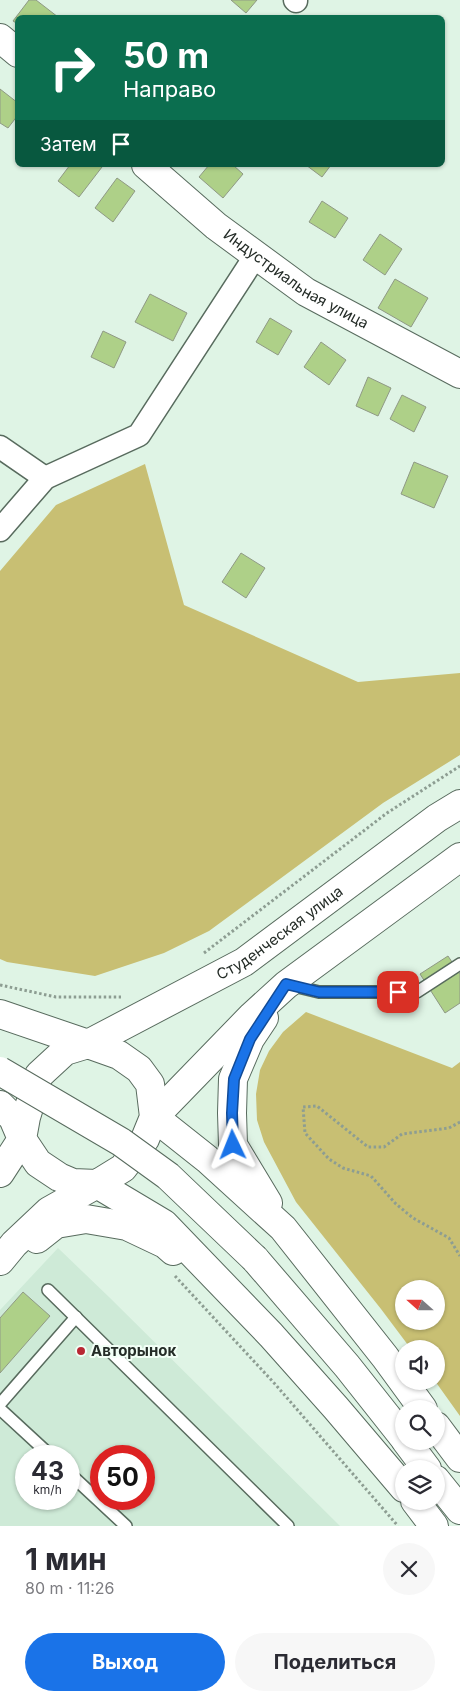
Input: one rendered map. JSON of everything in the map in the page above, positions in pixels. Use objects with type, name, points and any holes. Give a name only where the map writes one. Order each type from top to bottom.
[{"type":"main road","points":[[0,38],[15,51]]},
{"type":"main road","name":"Индустриальная улица","points":[[148,167],[216,226],[306,292],[460,374]]},
{"type":"main road","name":"Студенческая улица","points":[[88,1044],[244,962],[437,818],[460,804]]},
{"type":"main road","points":[[0,1261],[14,1244],[49,1211],[123,1168],[145,1138],[154,1117],[252,1016],[286,984],[460,857]]},
{"type":"main road","points":[[286,984],[250,1039],[234,1079],[233,1145],[283,1228],[417,1400]]},
{"type":"main road","points":[[0,1014],[119,1055],[139,1070],[150,1084],[154,1117],[207,1159],[283,1228]]},
{"type":"main road","points":[[0,1173],[22,1139],[26,1117],[39,1075],[65,1051],[88,1044]]},
{"type":"main road","points":[[0,1071],[121,1142],[168,1176],[255,1259],[347,1366],[395,1427]]},
{"type":"main road","points":[[0,1106],[13,1118],[22,1139],[38,1163],[59,1177],[73,1183],[97,1184],[164,1224],[271,1335],[395,1477]]},
{"type":"main road","points":[[0,1268],[56,1224],[86,1219],[127,1226],[165,1244],[271,1335]]},
{"type":"main road","points":[[445,1438],[460,1458]]},
{"type":"main road","points":[[413,1450],[421,1460]]},
{"type":"main road","points":[[445,1491],[460,1510]]},
{"type":"main road","points":[[422,1510],[434,1526]]},
{"type":"street","points":[[0,530],[45,478],[139,435],[256,256]]},
{"type":"street","points":[[0,447],[45,478]]},
{"type":"lane","points":[[286,984],[319,992],[417,992],[460,964]]},
{"type":"lane","points":[[48,1290],[288,1526]]},
{"type":"lane","points":[[0,1404],[76,1317]]},
{"type":"lane","points":[[0,1409],[39,1445]]},
{"type":"lane","points":[[80,1483],[126,1526]]},
{"type":"path","points":[[199,957],[387,813],[460,766]]},
{"type":"path","points":[[0,985],[56,997],[130,997]]},
{"type":"path","points":[[460,1122],[450,1128],[402,1134],[384,1147],[368,1147],[317,1106],[303,1107],[302,1113],[305,1133],[329,1159],[343,1168],[372,1176],[396,1204],[413,1218],[449,1238],[460,1256]]},
{"type":"path","points":[[170,1270],[275,1384],[398,1526]]},
{"type":"shaded area","points":[[145,464],[184,605],[358,682],[460,673],[460,755],[383,803],[209,931],[164,953],[95,976],[7,962],[0,959],[0,571],[56,505]]},
{"type":"shaded area","points":[[306,1012],[452,1068],[460,1062],[460,1416],[441,1390],[445,1390],[445,1340],[404,1340],[397,1330],[445,1330],[445,1280],[395,1280],[395,1328],[296,1202],[264,1142],[257,1120],[256,1094],[260,1070],[269,1051],[283,1032]]},
{"type":"shaded area","name":"Авторынок","points":[[58,1248],[340,1526],[0,1526],[0,1310]]},
{"type":"building","points":[[29,0],[36,0],[55,15],[18,15]]},
{"type":"building","points":[[231,0],[257,0],[246,13]]},
{"type":"building","points":[[0,89],[15,101],[15,119],[8,128],[0,123]]},
{"type":"building","points":[[68,167],[102,167],[79,197],[58,181]]},
{"type":"building","points":[[207,167],[235,167],[243,174],[223,198],[199,177]]},
{"type":"building","points":[[309,167],[330,167],[322,177]]},
{"type":"building","points":[[117,178],[135,191],[113,222],[95,208]]},
{"type":"building","points":[[322,201],[348,218],[335,238],[309,222]]},
{"type":"building","points":[[380,234],[402,249],[385,275],[363,260]]},
{"type":"building","points":[[395,279],[428,298],[411,327],[378,308]]},
{"type":"building","points":[[150,294],[187,313],[173,341],[135,322]]},
{"type":"building","points":[[270,318],[292,331],[278,355],[256,342]]},
{"type":"building","points":[[103,331],[126,342],[114,368],[91,357]]},
{"type":"building","points":[[321,342],[346,360],[329,385],[304,367]]},
{"type":"building","points":[[368,377],[391,388],[378,416],[356,406]]},
{"type":"building","points":[[402,395],[426,407],[414,432],[390,419]]},
{"type":"building","points":[[414,462],[448,476],[434,508],[401,494]]},
{"type":"building","points":[[241,553],[265,568],[246,598],[222,582]]},
{"type":"building","points":[[448,956],[460,974],[460,1003],[445,1013],[420,974]]},
{"type":"building","points":[[23,1292],[50,1316],[0,1373],[0,1318]]},
{"type":"place","name":"Авторынок","points":[[81,1351]]},
{"type":"route","points":[[233,1145],[234,1079],[250,1039],[286,984],[319,992],[398,992]]}]
